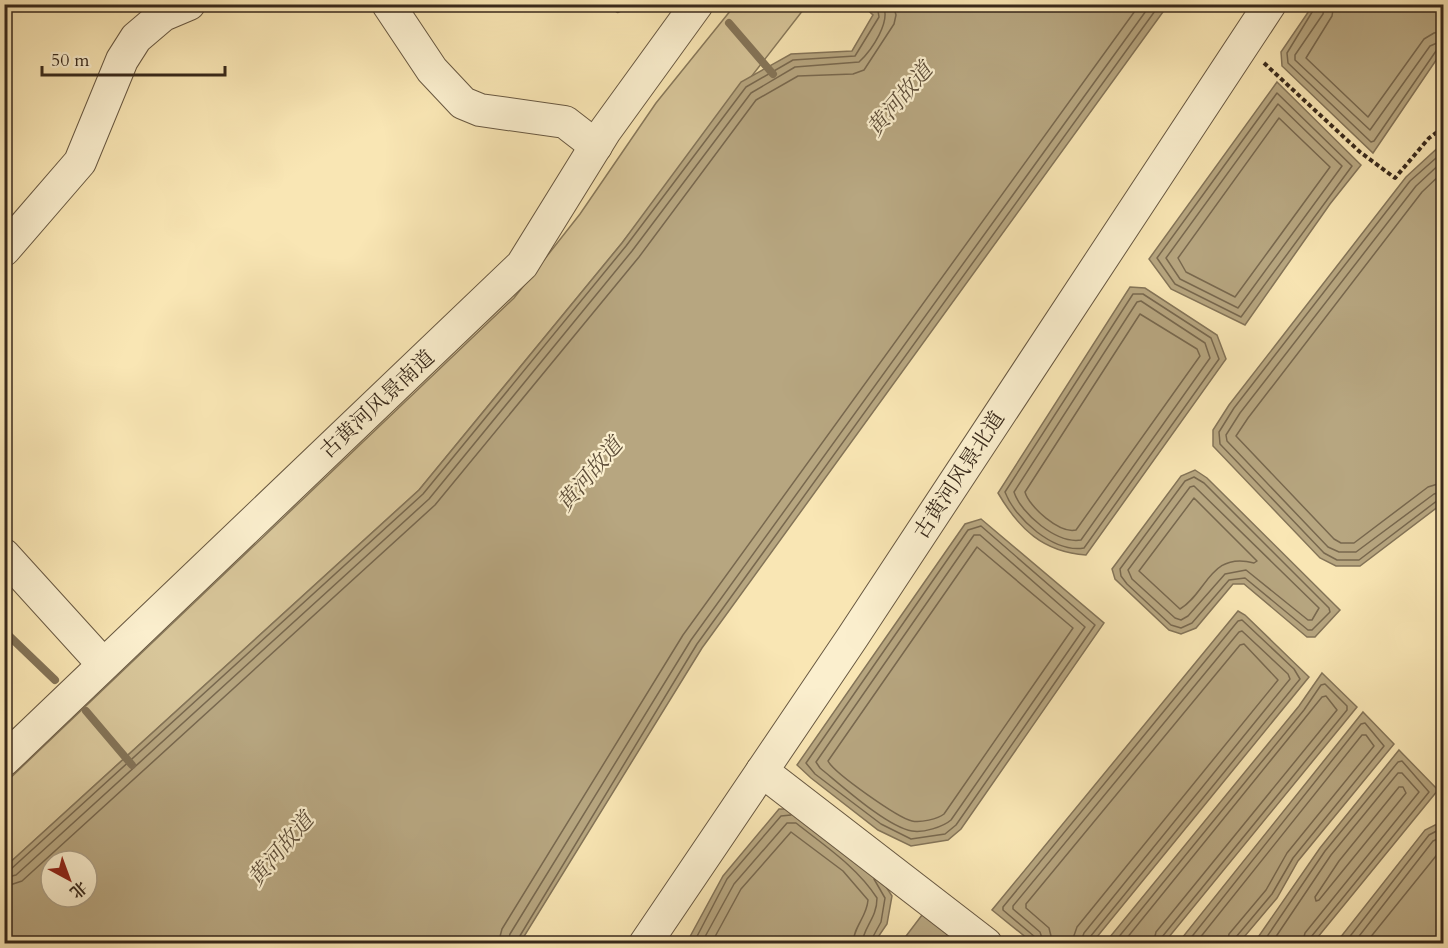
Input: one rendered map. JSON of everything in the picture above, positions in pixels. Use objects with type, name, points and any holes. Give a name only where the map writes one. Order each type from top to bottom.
[{"type":"street","points":[[4,250],[80,162],[122,60],[136,38],[163,15],[189,4]]},
{"type":"street","points":[[388,4],[432,70],[462,103],[480,110],[565,122],[596,146]]},
{"type":"street","name":"古黄河风景南道","points":[[4,760],[522,265],[596,146],[697,4]]},
{"type":"street","name":"古黄河风景北道","points":[[645,944],[1270,4]]},
{"type":"street","points":[[4,555],[103,664]]},
{"type":"street","points":[[762,771],[986,944]]},
{"type":"path","points":[[1244,44],[1360,152],[1395,178],[1429,138],[1443,127]]},
{"type":"shaded area","points":[[735,5],[807,5],[622,243],[419,490],[5,867],[5,783],[514,298],[580,214],[656,103]]},
{"type":"water","name":"黄河故道","points":[[862,5],[1168,5],[702,648],[520,943],[5,943],[5,867],[419,490],[622,243],[741,82],[791,54],[852,51],[873,15]]},
{"type":"water","points":[[1313,5],[1443,5],[1443,50],[1373,153],[1282,66],[1281,52]]},
{"type":"water","points":[[1277,82],[1361,165],[1330,204],[1245,325],[1171,289],[1149,259]]},
{"type":"water","points":[[1443,143],[1443,503],[1360,566],[1336,566],[1320,558],[1213,446],[1213,430],[1229,405],[1406,177]]},
{"type":"water","points":[[1130,287],[1145,288],[1217,335],[1226,359],[1086,555],[1071,553],[1045,544],[1024,528],[998,493]]},
{"type":"water","points":[[1195,470],[1207,478],[1340,610],[1315,637],[1307,637],[1244,584],[1233,584],[1196,628],[1181,634],[1169,630],[1115,579],[1112,569],[1181,476]]},
{"type":"water","points":[[981,519],[1104,623],[961,829],[948,840],[911,846],[878,830],[797,765],[965,524]]},
{"type":"water","points":[[1238,611],[1245,615],[1309,677],[1092,943],[1033,943],[992,910]]},
{"type":"water","points":[[1322,673],[1357,707],[1164,943],[1105,943],[1299,706]]},
{"type":"water","points":[[1363,712],[1394,744],[1298,861],[1277,898],[1239,943],[1178,943]]},
{"type":"water","points":[[1399,750],[1438,790],[1313,943],[1254,943],[1320,848]]},
{"type":"water","points":[[779,809],[801,809],[879,876],[892,896],[887,924],[874,943],[686,944],[723,876]]},
{"type":"water","points":[[1443,821],[1443,943],[1336,943],[1425,830]]},
{"type":"water","points":[[922,915],[931,915],[968,944],[900,944]]},
{"type":"waterway","points":[[614,4],[618,9]]},
{"type":"waterway","points":[[729,23],[773,74]]},
{"type":"waterway","points":[[4,631],[55,680]]},
{"type":"waterway","points":[[86,711],[132,765]]}]
